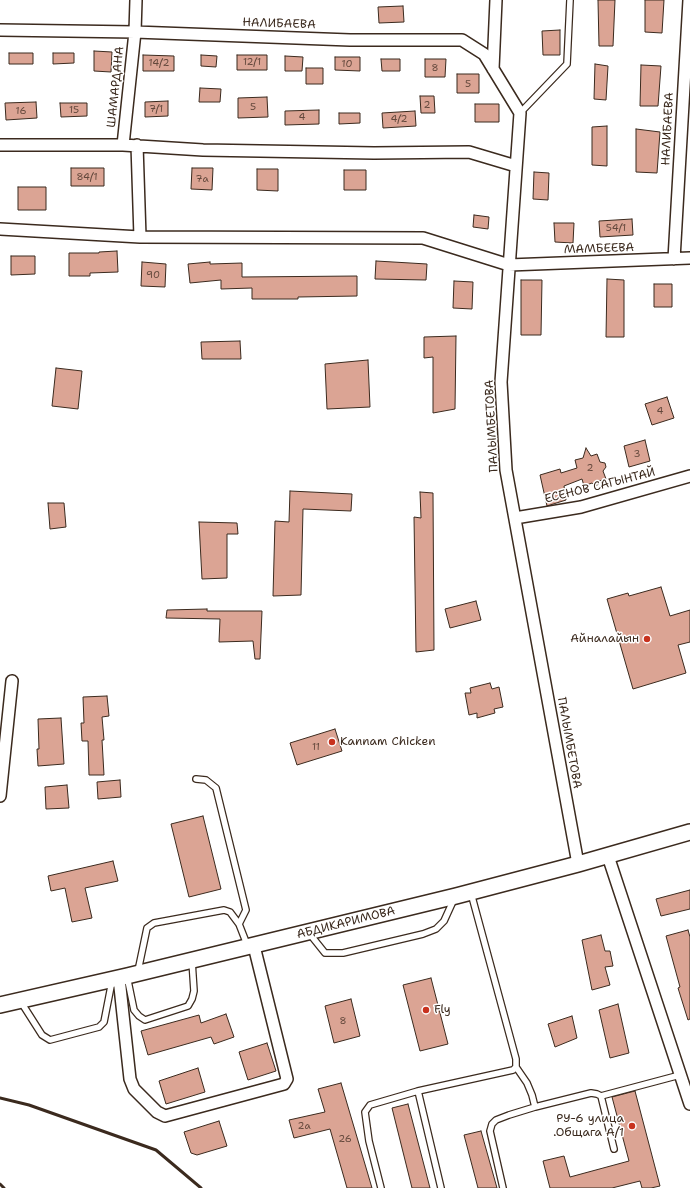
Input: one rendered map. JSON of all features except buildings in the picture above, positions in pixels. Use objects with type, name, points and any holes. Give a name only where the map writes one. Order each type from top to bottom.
[{"type":"main road","name":"АБДИКАРИМОВА","points":[[0,1005],[124,977],[471,893],[690,832]]},
{"type":"street","name":"ШАМАРДАНА","points":[[123,145],[135,32],[136,0]]},
{"type":"street","points":[[494,70],[496,0]]},
{"type":"street","name":"НАЛИБАЕВА","points":[[674,259],[689,0]]},
{"type":"street","name":"НАЛИБАЕВА","points":[[0,30],[135,32],[350,40],[462,40],[484,54],[520,113]]},
{"type":"street","name":"ПАЛЫМБЕТОВА","points":[[520,113],[501,382],[506,470],[578,864]]},
{"type":"street","points":[[0,145],[137,145],[203,150],[374,153],[469,152],[516,166]]},
{"type":"street","points":[[137,145],[140,237]]},
{"type":"street","points":[[0,229],[140,237],[423,238],[509,265]]},
{"type":"street","name":"МАМБЕЕВА","points":[[509,265],[690,258]]},
{"type":"street","name":"ЕСЕНОВ САГЫНТАЙ","points":[[515,518],[581,506],[690,476]]},
{"type":"street","points":[[0,796],[12,681]]},
{"type":"street","points":[[608,856],[690,1104]]},
{"type":"street","points":[[124,977],[130,1079],[134,1089],[157,1112],[165,1116],[284,1084],[287,1078],[251,946]]},
{"type":"lane","points":[[520,113],[567,64],[570,0]]},
{"type":"lane","points":[[196,779],[206,780],[216,788],[246,910],[239,924]]},
{"type":"lane","points":[[471,893],[516,1059],[516,1068],[527,1082],[535,1107]]},
{"type":"lane","points":[[308,933],[325,953],[343,953],[424,934],[436,929],[444,920],[456,896]]},
{"type":"lane","points":[[20,1000],[42,1035],[50,1040],[99,1027],[104,1022],[147,928],[154,923],[224,910],[230,912],[239,924],[251,946]]},
{"type":"lane","points":[[124,977],[134,1010],[145,1020],[188,1006],[194,992],[192,960]]},
{"type":"lane","points":[[381,1188],[369,1141],[366,1112],[370,1105],[418,1091],[513,1070],[516,1068]]},
{"type":"lane","points":[[504,1188],[490,1131],[492,1124],[496,1120],[535,1107],[591,1093],[601,1096],[680,1075]]},
{"type":"lane","points":[[418,1091],[441,1188]]},
{"type":"lane","points":[[601,1096],[614,1149]]},
{"type":"railway","points":[[0,1098],[29,1105],[156,1150],[201,1188]]},
{"type":"railway","points":[[0,1184],[4,1188]]},
{"type":"place","name":"Айналайын","points":[[647,639]]},
{"type":"place","name":"Kannam Chicken","points":[[332,742]]},
{"type":"place","name":"Fly","points":[[426,1010]]},
{"type":"place","name":"РУ-6 улица .Общага А/1","points":[[632,1126]]}]
